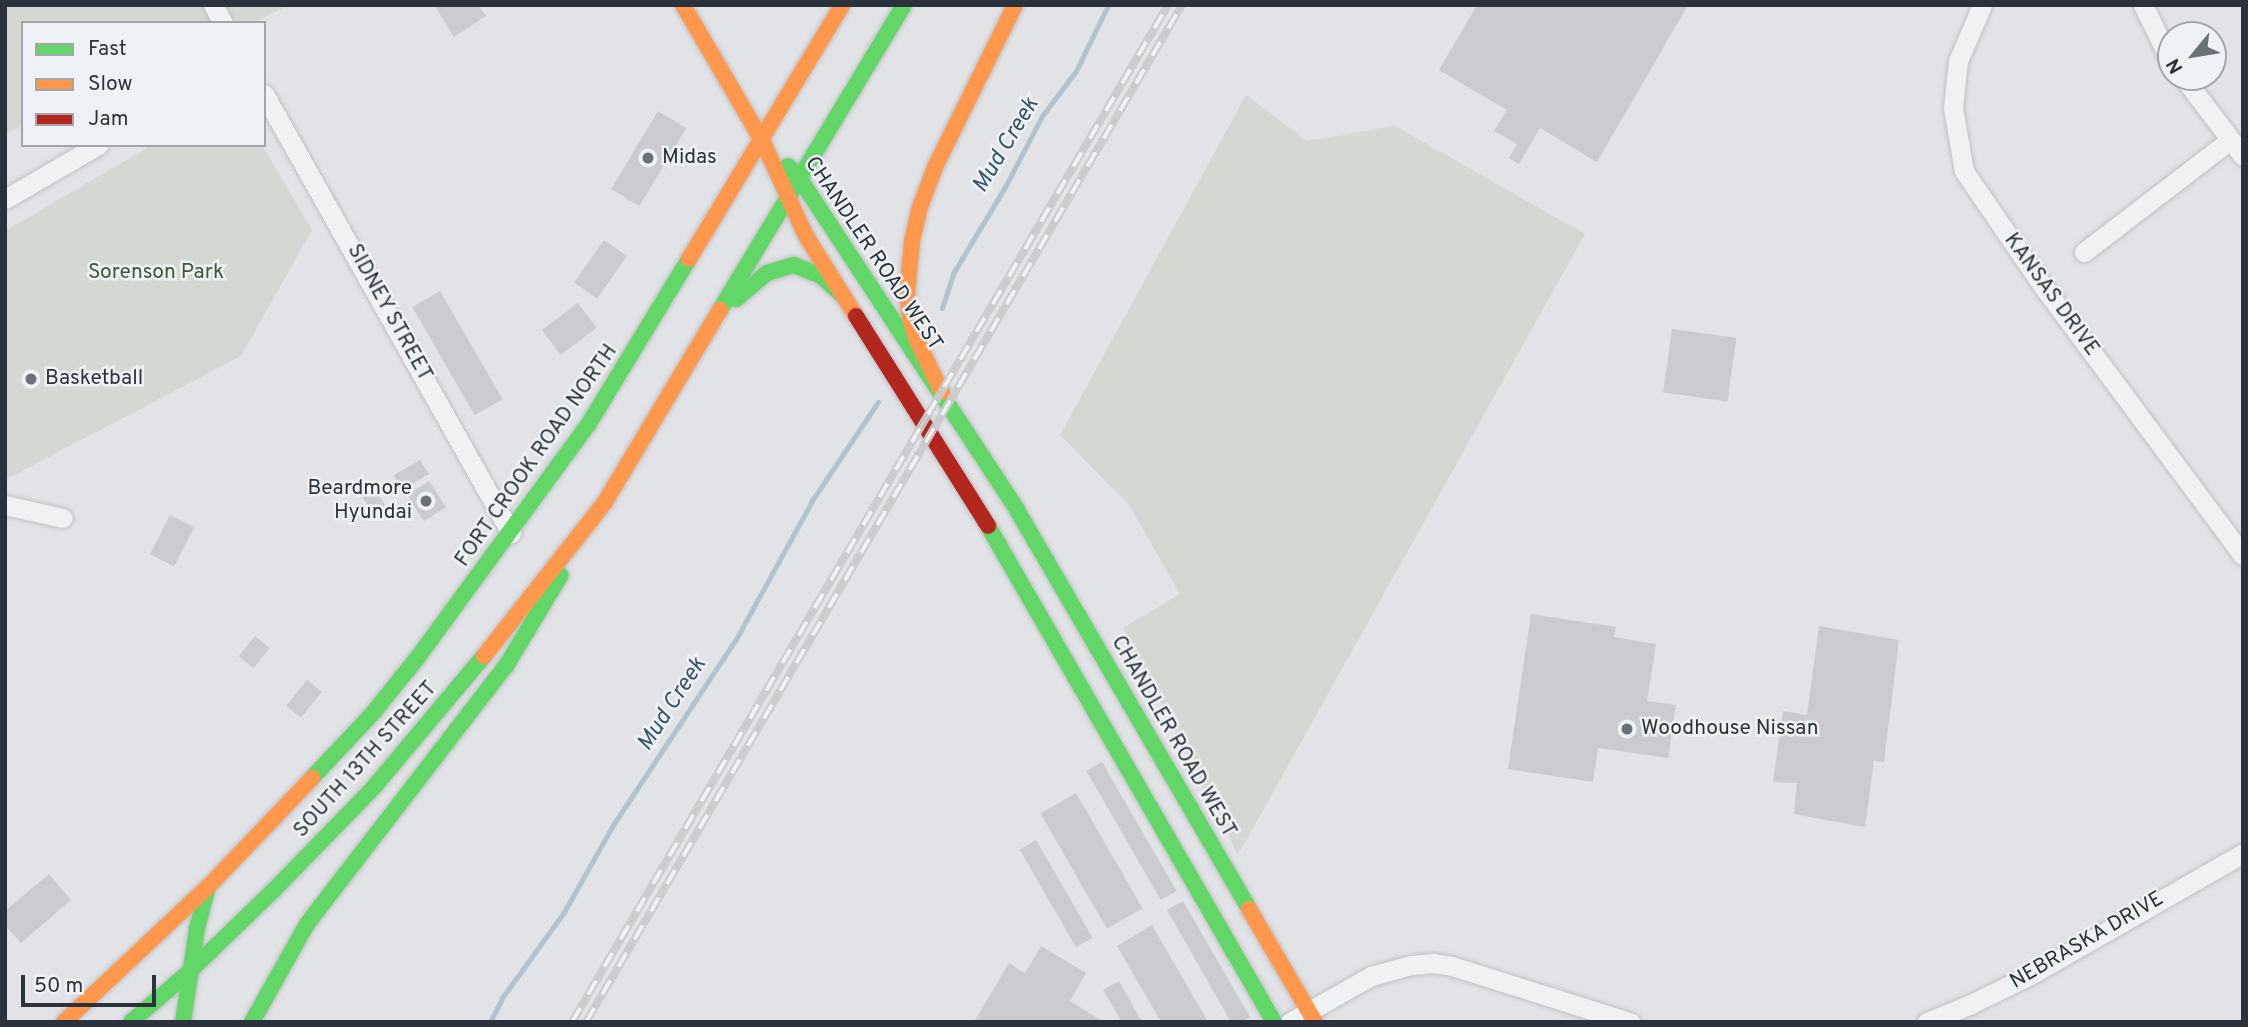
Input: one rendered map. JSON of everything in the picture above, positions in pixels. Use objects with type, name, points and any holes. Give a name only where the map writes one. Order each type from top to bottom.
[{"type":"main road","points":[[683,5],[762,139]]},
{"type":"main road","name":"FORT CROOK ROAD NORTH","points":[[208,887],[373,713],[511,533],[589,425],[842,5]]},
{"type":"main road","points":[[252,1022],[307,924],[506,666],[712,326],[798,176],[904,5]]},
{"type":"main road","points":[[942,392],[917,341],[910,318],[907,295],[912,241],[920,207],[936,165],[1015,5]]},
{"type":"main road","name":"CHANDLER ROAD WEST","points":[[762,139],[798,176],[1017,510],[1312,1016]]},
{"type":"main road","name":"CHANDLER ROAD WEST","points":[[762,139],[786,198],[841,294],[994,536],[1275,1022]]},
{"type":"main road","points":[[712,326],[753,283],[779,267],[794,265],[807,268],[841,294]]},
{"type":"main road","name":"SOUTH 13TH STREET","points":[[131,1022],[190,971],[365,797],[442,710],[605,502]]},
{"type":"main road","points":[[183,1022],[197,928],[208,887]]},
{"type":"main road","points":[[64,1022],[208,887]]},
{"type":"street","points":[[213,5],[222,21]]},
{"type":"street","name":"KANSAS DRIVE","points":[[1982,5],[1958,61],[1953,108],[1964,171],[2042,285],[2243,556]]},
{"type":"street","points":[[2143,5],[2157,34]]},
{"type":"street","points":[[2193,91],[2243,156]]},
{"type":"street","name":"SIDNEY STREET","points":[[266,97],[511,533]]},
{"type":"street","points":[[2084,253],[2230,141]]},
{"type":"street","points":[[5,199],[95,147]]},
{"type":"street","points":[[5,505],[63,518]]},
{"type":"street","name":"NEBRASKA DRIVE","points":[[1927,1022],[2032,974],[2243,853]]},
{"type":"street","points":[[1290,1022],[1312,1016],[1371,976],[1411,965],[1433,964],[1452,966],[1630,1022]]},
{"type":"green space","points":[[5,5],[290,5],[256,21],[21,21],[21,127],[5,134]]},
{"type":"green space","points":[[1246,95],[1307,141],[1395,126],[1585,234],[1238,855],[1123,628],[1180,594],[1129,505],[1060,435]]},
{"type":"green space","name":"Sorenson Park","points":[[149,147],[263,147],[312,230],[241,356],[5,480],[5,231]]},
{"type":"building","points":[[434,5],[478,5],[486,16],[454,37]]},
{"type":"building","points":[[1477,5],[1688,5],[1597,162],[1540,128],[1519,164],[1509,158],[1517,144],[1494,131],[1507,110],[1439,70]]},
{"type":"building","name":"Midas","points":[[658,111],[686,128],[639,206],[611,189]]},
{"type":"building","points":[[604,240],[627,256],[597,299],[574,283]]},
{"type":"building","points":[[440,291],[502,399],[475,415],[412,307]]},
{"type":"building","points":[[578,303],[597,328],[561,355],[542,330]]},
{"type":"building","points":[[1672,329],[1736,338],[1727,401],[1663,392]]},
{"type":"building","points":[[420,460],[429,474],[392,496],[387,487],[397,481],[394,475]]},
{"type":"building","name":"Beardmore Hyundai","points":[[429,481],[446,507],[424,521],[407,495]]},
{"type":"building","points":[[375,489],[385,505],[372,513],[362,497]]},
{"type":"building","points":[[170,515],[194,527],[174,566],[150,554]]},
{"type":"building","points":[[1531,614],[1616,627],[1614,637],[1656,644],[1647,701],[1676,705],[1668,758],[1598,748],[1593,782],[1508,769]]},
{"type":"building","points":[[1819,626],[1899,640],[1884,762],[1874,761],[1865,827],[1794,814],[1797,783],[1773,782],[1783,711],[1807,715]]},
{"type":"building","points":[[255,636],[270,648],[253,668],[239,656]]},
{"type":"building","points":[[307,680],[322,692],[301,718],[286,706]]},
{"type":"building","points":[[1102,762],[1176,891],[1161,900],[1086,771]]},
{"type":"building","points":[[1076,793],[1142,908],[1107,929],[1040,814]]},
{"type":"building","points":[[1036,840],[1092,938],[1076,947],[1020,849]]},
{"type":"building","points":[[49,874],[71,900],[21,943],[5,925],[5,911]]},
{"type":"building","points":[[1183,901],[1250,1017],[1242,1022],[1231,1022],[1167,910]]},
{"type":"building","points":[[1152,925],[1208,1022],[1161,1022],[1117,946]]},
{"type":"building","points":[[1041,946],[1086,973],[1070,1001],[1104,1022],[974,1022],[1009,963],[1025,973]]},
{"type":"building","points":[[1119,981],[1142,1022],[1122,1022],[1103,990]]},
{"type":"waterway","name":"Mud Creek","points":[[942,308],[954,272],[1005,187],[1042,116],[1076,71],[1108,5]]},
{"type":"waterway","name":"Mud Creek","points":[[490,1022],[502,998],[564,912],[613,825],[735,641],[813,499],[878,402]]},
{"type":"railway","points":[[572,1022],[1168,5]]},
{"type":"railway","points":[[586,1022],[1182,5]]},
{"type":"traffic: fast","points":[[720,310],[904,5]]},
{"type":"traffic: fast","points":[[788,166],[798,176],[1017,510],[1249,909]]},
{"type":"traffic: fast","points":[[312,778],[373,713],[418,657],[588,425],[689,259]]},
{"type":"traffic: fast","points":[[736,299],[767,273],[794,265],[821,276],[841,294]]},
{"type":"traffic: fast","points":[[988,526],[1274,1022]]},
{"type":"traffic: fast","points":[[252,1022],[307,924],[506,666],[561,575]]},
{"type":"traffic: fast","points":[[131,1022],[190,971],[274,890],[374,787],[484,656]]},
{"type":"traffic: fast","points":[[183,1022],[197,928],[208,887]]},
{"type":"traffic: slow","points":[[683,5],[762,140],[806,236],[856,316]]},
{"type":"traffic: slow","points":[[689,259],[842,5]]},
{"type":"traffic: slow","points":[[942,392],[917,341],[910,318],[907,295],[912,241],[920,207],[936,165],[1015,5]]},
{"type":"traffic: slow","points":[[484,656],[605,502],[720,310]]},
{"type":"traffic: slow","points":[[64,1022],[208,887],[312,778]]},
{"type":"traffic: slow","points":[[1249,909],[1315,1022]]},
{"type":"traffic: jam","points":[[856,316],[988,526]]},
{"type":"place","name":"Midas","points":[[648,158]]},
{"type":"place","name":"Basketball","points":[[31,379]]},
{"type":"place","name":"Beardmore Hyundai","points":[[426,501]]},
{"type":"place","name":"Woodhouse Nissan","points":[[1627,729]]}]
